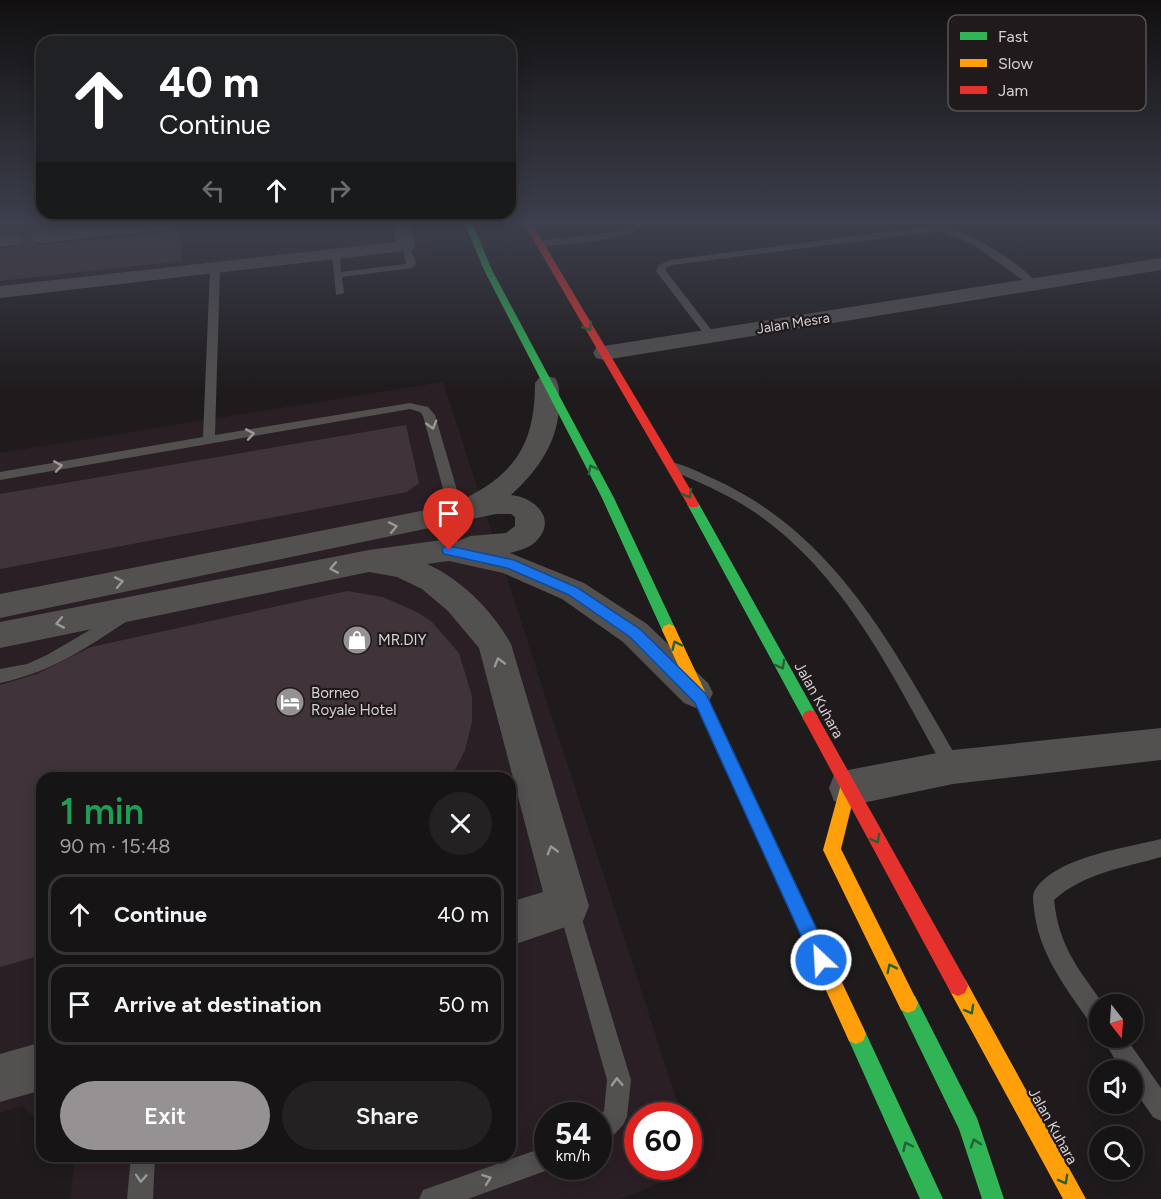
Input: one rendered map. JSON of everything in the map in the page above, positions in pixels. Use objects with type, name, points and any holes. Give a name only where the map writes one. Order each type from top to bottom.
[{"type":"main road","points":[[492,278],[608,498],[932,1199]]},
{"type":"main road","name":"Jalan Kuhara","points":[[559,278],[672,466],[1075,1199]]},
{"type":"main road","points":[[848,788],[832,850],[969,1126],[993,1199]]},
{"type":"street","points":[[0,292],[126,278]]},
{"type":"street","name":"Jalan Mesra","points":[[604,353],[1072,278]]},
{"type":"street","points":[[456,514],[492,498],[512,480],[523,466],[546,420],[547,383]]},
{"type":"street","points":[[0,606],[501,504],[528,510],[531,518],[530,528],[520,539],[369,561],[0,635]]},
{"type":"street","points":[[449,550],[510,564],[573,591],[635,633],[701,698]]},
{"type":"street","points":[[369,561],[398,565],[435,581],[467,608],[494,644],[568,906],[516,922]]},
{"type":"street","points":[[848,788],[953,767],[1161,744]]},
{"type":"street","points":[[0,1078],[36,1068]]},
{"type":"lane","points":[[209,440],[215,278]]},
{"type":"lane","points":[[337,278],[339,293]]},
{"type":"lane","points":[[666,278],[711,336]]},
{"type":"lane","points":[[1025,278],[1034,284]]},
{"type":"lane","points":[[0,476],[410,406],[424,409],[429,415],[456,514]]},
{"type":"lane","points":[[672,466],[746,500],[781,525],[827,570],[865,618],[953,767]]},
{"type":"lane","points":[[0,676],[29,670],[53,660],[136,608]]},
{"type":"lane","points":[[1089,1002],[1058,957],[1046,925],[1043,896],[1062,879],[1084,868],[1161,848]]},
{"type":"lane","points":[[568,906],[619,1080],[615,1117],[612,1120]]},
{"type":"lane","points":[[1120,1048],[1161,1109]]},
{"type":"lane","points":[[140,1199],[143,1162]]},
{"type":"lane","points":[[432,1199],[534,1163]]},
{"type":"shaded area","points":[[0,278],[174,278],[0,298]]},
{"type":"shaded area","points":[[443,382],[677,1102],[624,1102],[624,1180],[668,1180],[620,1199],[70,1199],[74,1162],[516,1162],[516,772],[36,772],[36,1117],[21,1106],[0,1113],[0,453]]},
{"type":"building","points":[[0,278],[28,278],[0,281]]},
{"type":"building","points":[[406,425],[419,483],[407,492],[0,569],[0,494]]},
{"type":"building","points":[[347,591],[383,597],[431,621],[459,653],[472,696],[472,722],[465,750],[454,772],[36,772],[36,957],[0,967],[0,685],[37,674],[91,647]]},
{"type":"traffic: fast","points":[[492,278],[608,498],[669,630]]},
{"type":"traffic: fast","points":[[693,504],[810,717]]},
{"type":"traffic: fast","points":[[908,1003],[969,1126],[993,1199]]},
{"type":"traffic: fast","points":[[856,1034],[932,1199]]},
{"type":"traffic: slow","points":[[669,630],[856,1034]]},
{"type":"traffic: slow","points":[[848,788],[832,850],[908,1003]]},
{"type":"traffic: slow","points":[[958,986],[1075,1199]]},
{"type":"traffic: jam","points":[[560,278],[693,504]]},
{"type":"traffic: jam","points":[[810,717],[958,986]]},
{"type":"place","name":"MR.DIY","points":[[357,640]]},
{"type":"place","name":"Borneo Royale Hotel","points":[[290,702]]},
{"type":"route","points":[[449,550],[510,564],[573,591],[635,633],[701,698],[821,960]]}]
